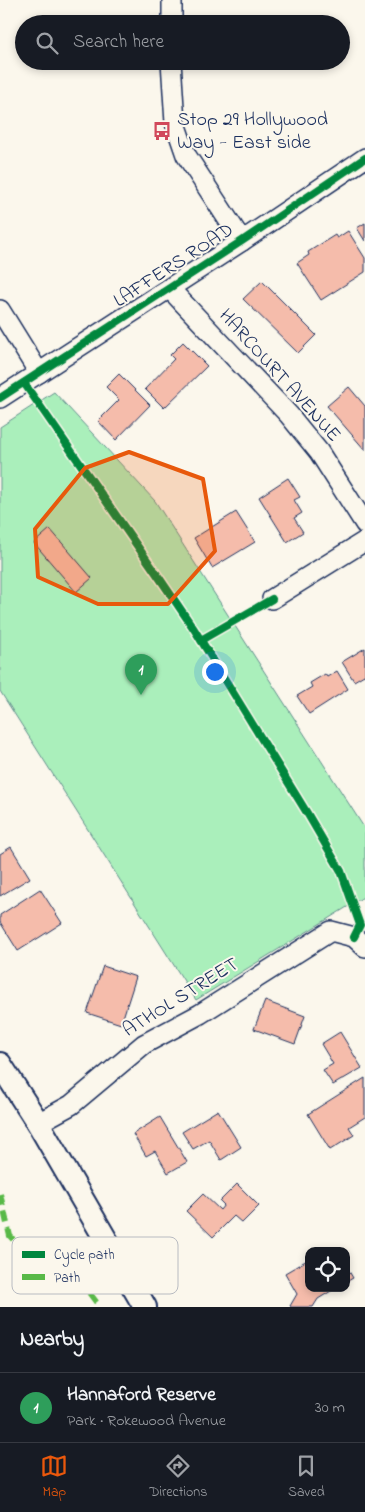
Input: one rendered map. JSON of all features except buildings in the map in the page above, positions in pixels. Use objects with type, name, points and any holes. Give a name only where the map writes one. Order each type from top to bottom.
[{"type":"main road","points":[[0,1064],[38,1123],[104,1237]]},
{"type":"main road","points":[[137,1294],[145,1307]]},
{"type":"street","points":[[172,0],[172,15]]},
{"type":"street","points":[[172,70],[175,124],[186,155],[242,241]]},
{"type":"street","name":"LAFFERS ROAD","points":[[0,398],[242,241],[365,158]]},
{"type":"street","name":"HARCOURT AVENUE","points":[[170,288],[289,415],[319,452],[365,524]]},
{"type":"street","points":[[0,310],[40,373]]},
{"type":"street","points":[[272,599],[365,541]]},
{"type":"street","name":"ATHOL STREET","points":[[38,1123],[71,1105],[144,1044],[200,1014],[331,931],[360,942]]},
{"type":"highlighted area","points":[[129,452],[203,479],[215,551],[168,604],[98,604],[38,577],[35,529],[85,468]]},
{"type":"green space","points":[[54,392],[155,501],[365,829],[365,896],[196,1000],[0,691],[0,427]]},
{"type":"marked path","points":[[0,1194],[12,1238]]},
{"type":"marked path","points":[[90,1294],[100,1307]]},
{"type":"cycle path","points":[[0,398],[242,241],[365,158]]},
{"type":"cycle path","points":[[24,383],[194,629],[307,813],[341,871],[360,925],[354,937]]},
{"type":"cycle path","points":[[201,640],[272,599]]},
{"type":"place","name":"Stop 29 Hollywood Way - East side","points":[[162,131]]},
{"type":"place","name":"Hannaford Reserve","points":[[141,695]]}]
